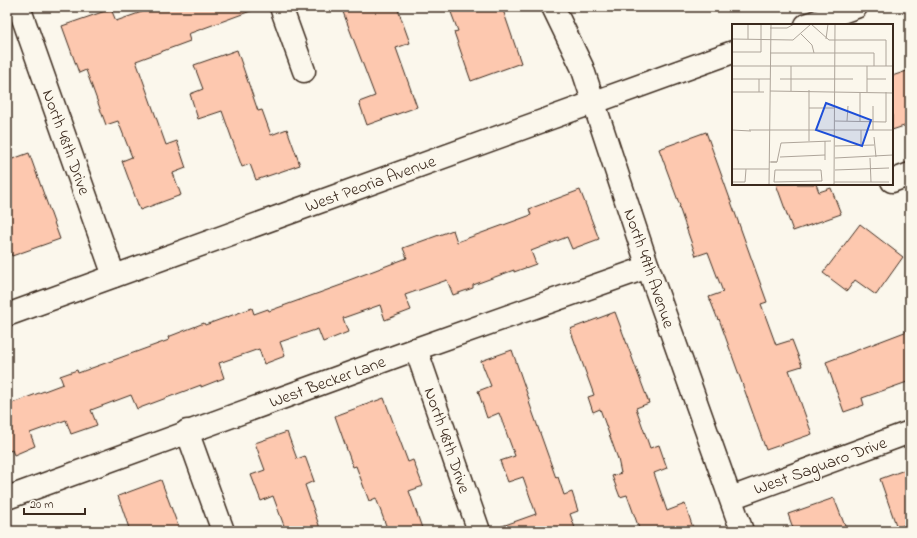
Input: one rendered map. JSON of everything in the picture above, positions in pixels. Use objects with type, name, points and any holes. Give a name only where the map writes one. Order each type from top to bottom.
[{"type":"street","name":"North 48th Drive","points":[[19,7],[114,276]]},
{"type":"street","points":[[281,7],[304,71]]},
{"type":"street","name":"North 49th Avenue","points":[[553,7],[582,67],[648,267],[742,531]]},
{"type":"street","points":[[809,24],[856,7]]},
{"type":"street","name":"West Peoria Avenue","points":[[7,315],[732,52]]},
{"type":"street","points":[[893,181],[910,174]]},
{"type":"street","name":"West Becker Lane","points":[[7,498],[416,349],[648,267]]},
{"type":"street","name":"North 48th Drive","points":[[416,349],[479,531]]},
{"type":"street","points":[[187,432],[223,531]]},
{"type":"street","name":"West Saguaro Drive","points":[[730,498],[910,432]]},
{"type":"building","points":[[156,7],[255,7],[256,9],[188,34],[190,41],[136,61],[166,145],[177,141],[186,168],[173,173],[181,195],[140,210],[122,161],[132,157],[118,121],[106,125],[86,70],[79,73],[62,26],[111,9],[116,21]]},
{"type":"building","points":[[357,7],[397,7],[410,43],[396,48],[417,107],[367,125],[359,102],[375,96],[343,12]]},
{"type":"building","points":[[449,7],[502,7],[521,63],[471,81],[454,32],[458,31]]},
{"type":"building","points":[[237,50],[258,111],[262,110],[271,135],[287,129],[300,165],[256,180],[250,164],[242,167],[222,111],[198,119],[190,94],[203,89],[194,65]]},
{"type":"building","points":[[910,70],[910,124],[893,130],[893,76]]},
{"type":"building","points":[[706,132],[767,302],[761,304],[776,345],[792,340],[802,366],[789,370],[812,434],[766,450],[719,319],[718,320],[709,297],[723,292],[708,252],[696,256],[679,207],[680,206],[659,149]]},
{"type":"building","points":[[29,153],[60,239],[12,256],[7,243],[7,161]]},
{"type":"building","points":[[776,185],[816,185],[819,192],[831,188],[841,214],[793,231]]},
{"type":"building","points":[[580,190],[599,239],[572,249],[567,237],[531,251],[536,264],[514,272],[514,270],[473,285],[473,288],[453,295],[447,280],[405,295],[411,310],[385,320],[380,305],[343,318],[348,332],[323,342],[318,329],[280,342],[285,356],[264,364],[259,349],[219,363],[224,378],[137,409],[131,395],[91,410],[97,425],[71,434],[66,420],[30,433],[35,446],[14,455],[12,450],[7,452],[7,405],[63,384],[60,376],[77,370],[78,373],[169,340],[168,337],[204,323],[205,325],[252,308],[254,314],[268,309],[269,311],[344,284],[344,282],[407,258],[403,248],[453,230],[457,242],[531,215],[529,209]]},
{"type":"building","points":[[860,224],[903,257],[876,295],[855,280],[847,291],[823,273]]},
{"type":"building","points":[[615,312],[649,403],[636,408],[650,448],[659,445],[667,468],[654,473],[667,511],[685,504],[694,531],[640,531],[627,495],[620,497],[612,476],[621,473],[618,459],[600,409],[593,412],[588,397],[594,395],[570,329]]},
{"type":"building","points":[[910,330],[910,381],[862,398],[864,405],[844,412],[826,362]]},
{"type":"building","points":[[512,350],[556,478],[558,477],[564,495],[572,492],[578,511],[570,514],[575,528],[566,531],[495,531],[494,529],[536,514],[523,477],[508,482],[500,461],[515,456],[499,413],[487,418],[478,391],[491,386],[481,361]]},
{"type":"building","points":[[384,398],[408,462],[413,460],[423,486],[409,491],[423,531],[388,531],[376,498],[369,501],[356,466],[353,467],[335,416]]},
{"type":"building","points":[[287,432],[297,459],[305,456],[314,481],[305,485],[321,531],[286,531],[273,496],[261,501],[251,475],[265,470],[255,443]]},
{"type":"building","points":[[910,468],[910,523],[897,528],[880,479]]},
{"type":"building","points":[[161,480],[180,531],[130,531],[118,496]]},
{"type":"building","points":[[834,498],[847,531],[794,531],[788,514]]}]
